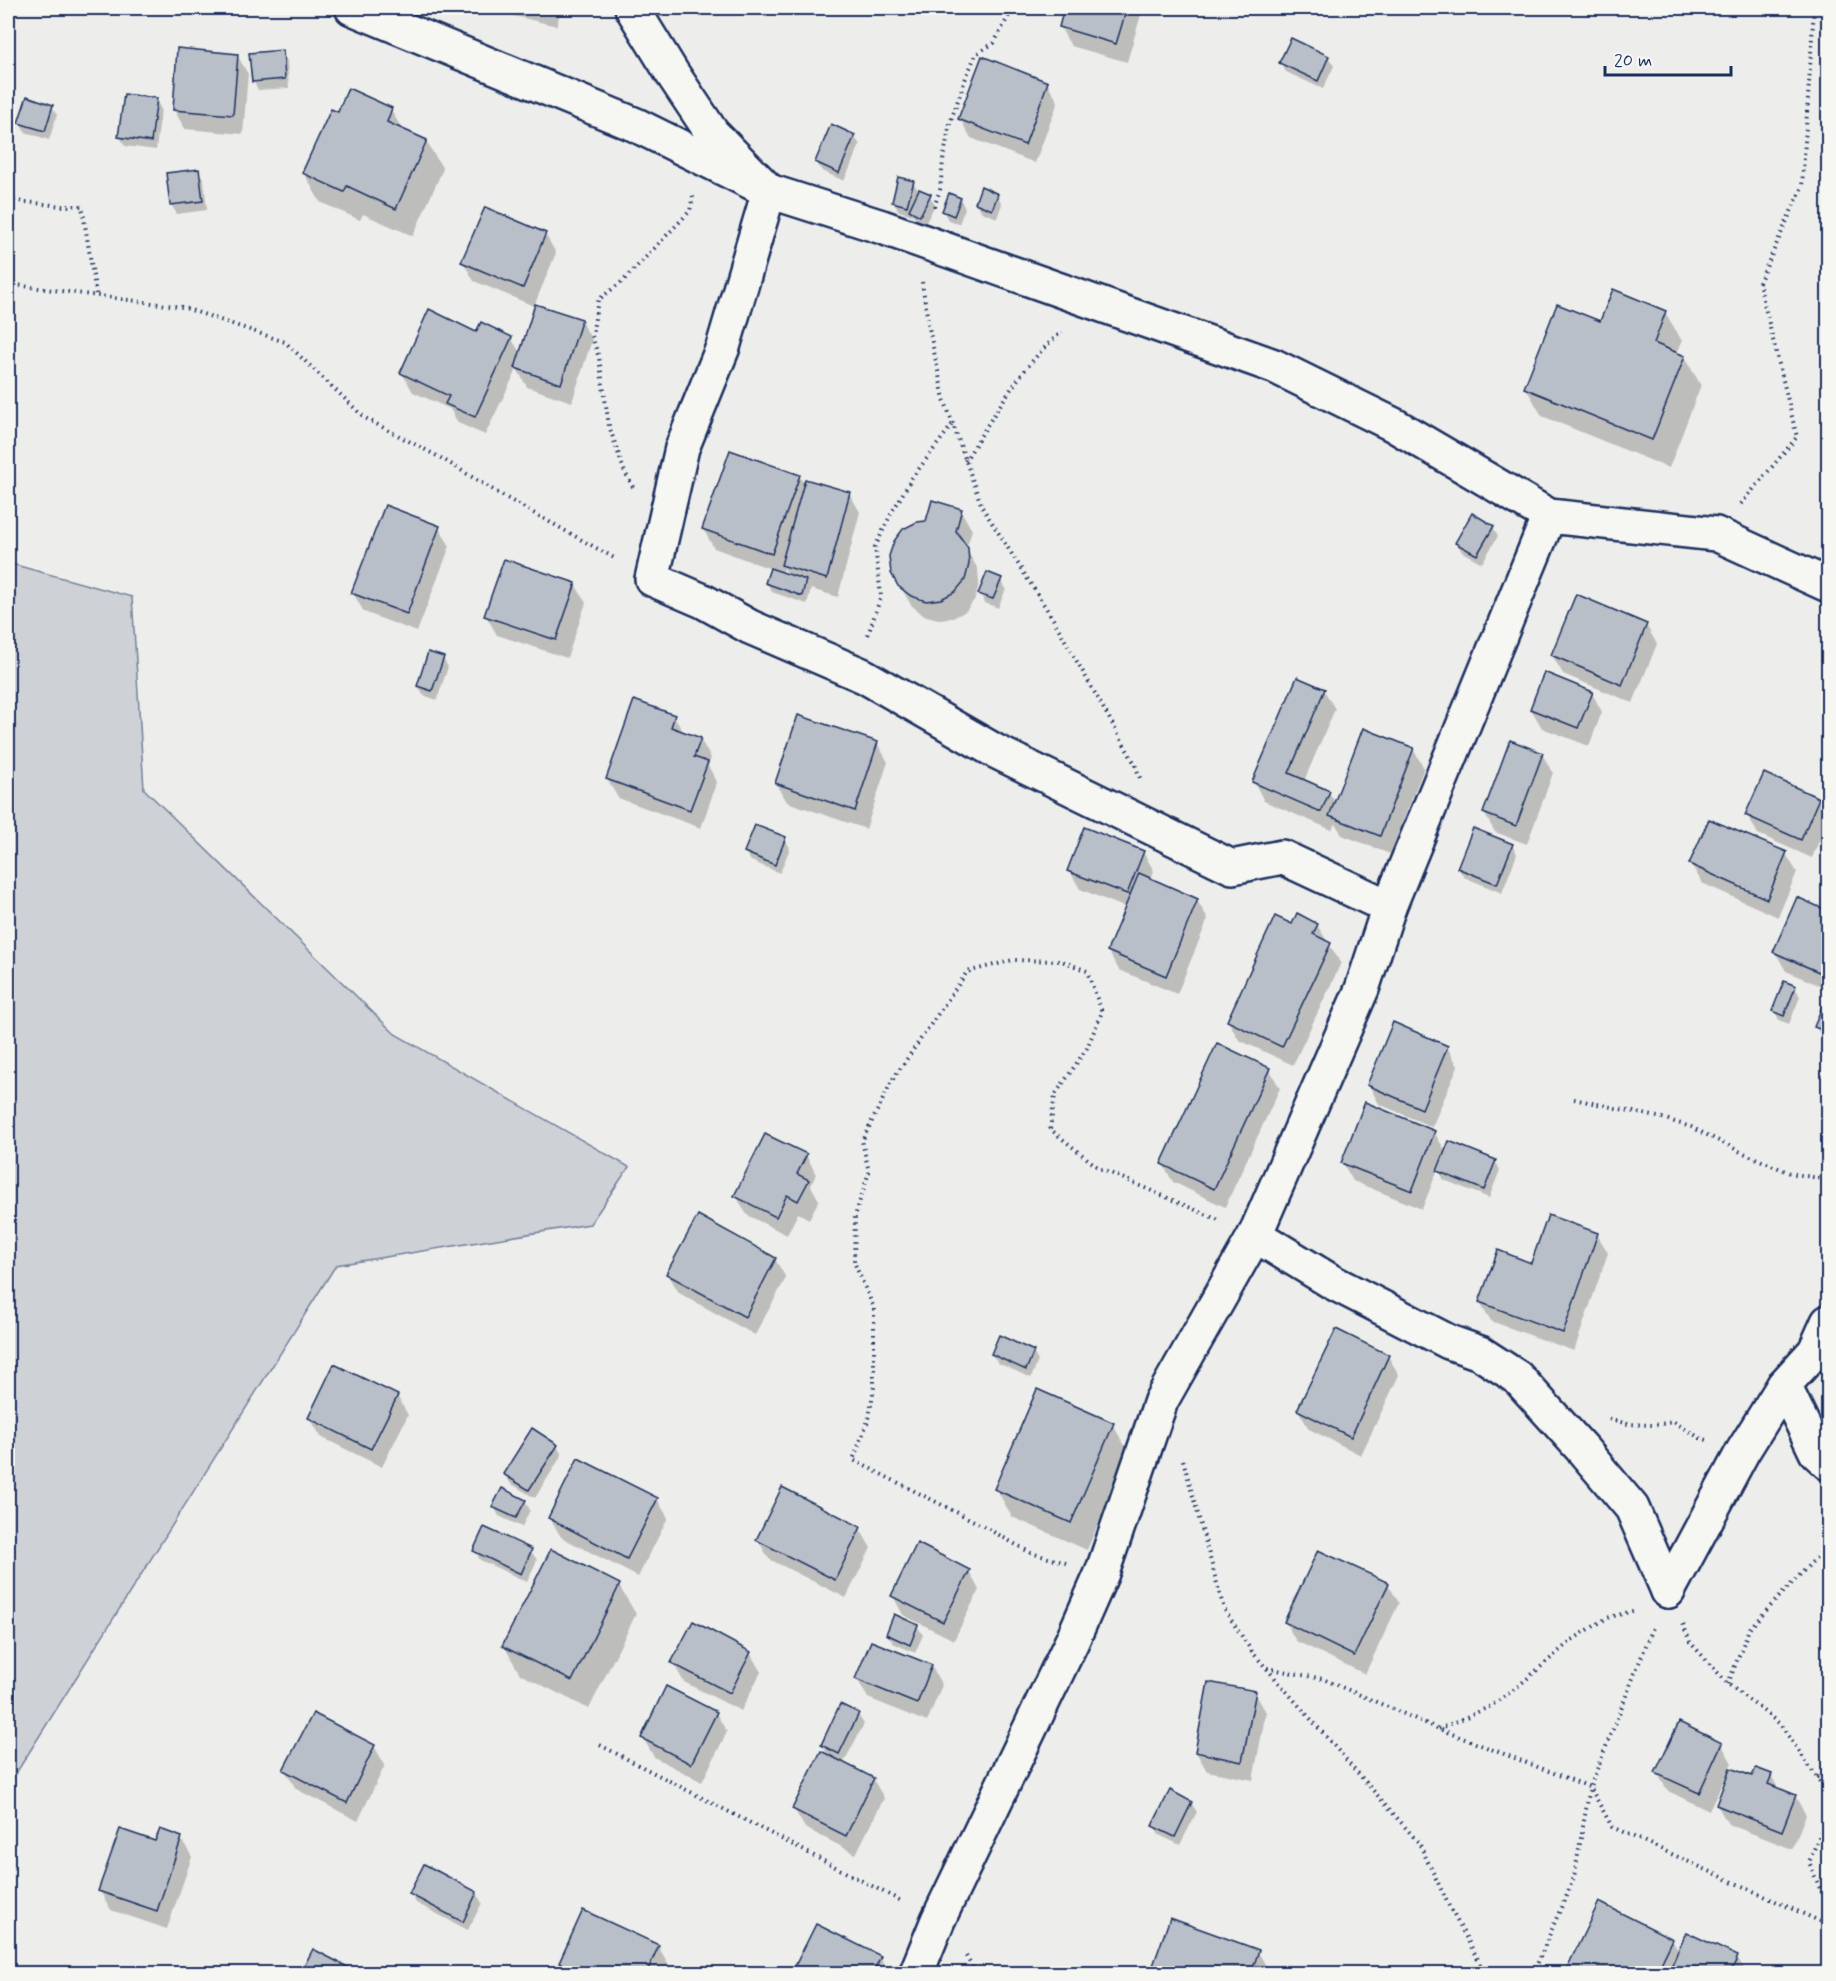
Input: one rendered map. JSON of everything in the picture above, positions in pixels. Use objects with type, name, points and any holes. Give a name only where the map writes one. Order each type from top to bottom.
[{"type":"street","points":[[632,8],[712,133],[769,191]]},
{"type":"street","points":[[373,11],[636,125],[769,191],[919,240],[1274,366],[1394,425],[1549,516],[1716,534],[1828,585]]},
{"type":"street","points":[[769,191],[723,347],[682,448],[652,579],[703,601],[750,627],[855,672],[995,751],[1232,867],[1282,857],[1389,907]]},
{"type":"street","points":[[916,1974],[938,1920],[1072,1641],[1102,1573],[1161,1401],[1255,1235],[1362,989],[1389,907],[1549,516]]},
{"type":"street","points":[[1255,1235],[1332,1282],[1449,1342],[1480,1353],[1517,1377],[1632,1508],[1664,1600]]},
{"type":"street","points":[[1664,1600],[1743,1451],[1784,1385],[1815,1351],[1828,1322]]},
{"type":"street","points":[[1784,1385],[1816,1452],[1828,1463]]},
{"type":"path","points":[[919,240],[940,190],[950,123],[965,80],[976,54],[994,43],[1013,8]]},
{"type":"path","points":[[1716,534],[1797,436],[1759,283],[1802,187],[1814,8]]},
{"type":"path","points":[[634,490],[624,470],[609,426],[599,358],[592,336],[598,300],[623,280],[690,211],[693,191],[709,177],[707,161]]},
{"type":"path","points":[[8,200],[82,206],[96,294]]},
{"type":"path","points":[[922,277],[929,327],[944,399],[981,507],[1053,619],[1135,764],[1159,830]]},
{"type":"path","points":[[8,284],[182,307],[285,342],[365,418],[441,458],[502,496],[652,579]]},
{"type":"path","points":[[965,461],[1010,390],[1052,340],[1098,304]]},
{"type":"path","points":[[855,672],[881,596],[875,547],[891,513],[912,478],[953,425]]},
{"type":"path","points":[[1102,1573],[1031,1553],[974,1521],[854,1460],[869,1418],[874,1387],[874,1308],[854,1262],[855,1216],[870,1172],[862,1141],[893,1079],[967,972],[1013,960],[1062,961],[1087,970],[1102,1012],[1087,1047],[1055,1095],[1050,1129],[1099,1168],[1255,1235]]},
{"type":"path","points":[[1574,1099],[1662,1118],[1691,1127],[1790,1173],[1828,1180]]},
{"type":"path","points":[[1161,1401],[1181,1451],[1224,1609],[1253,1653],[1419,1843],[1449,1906],[1486,1974]]},
{"type":"path","points":[[1607,1418],[1628,1424],[1653,1425],[1674,1422],[1700,1438],[1743,1451]]},
{"type":"path","points":[[1728,1683],[1749,1629],[1828,1545]]},
{"type":"path","points":[[1664,1600],[1690,1642],[1728,1683],[1780,1724],[1827,1792],[1826,1819],[1809,1862],[1828,1908]]},
{"type":"path","points":[[1439,1729],[1499,1700],[1572,1640],[1607,1618],[1664,1600]]},
{"type":"path","points":[[1533,1974],[1574,1877],[1590,1787],[1664,1600]]},
{"type":"path","points":[[1266,1667],[1323,1679],[1439,1729],[1590,1787],[1612,1827],[1828,1925]]},
{"type":"path","points":[[600,1745],[938,1920],[960,1945],[976,1974]]},
{"type":"path","points":[[1817,1777],[1828,1779]]},
{"type":"shaded area","points":[[8,563],[132,597],[144,789],[395,1034],[629,1167],[590,1224],[336,1265],[8,1786]]},
{"type":"building","points":[[1064,8],[1127,8],[1116,44],[1059,27]]},
{"type":"building","points":[[1291,38],[1329,56],[1318,81],[1279,63]]},
{"type":"building","points":[[177,48],[238,54],[233,115],[173,110]]},
{"type":"building","points":[[283,50],[285,79],[252,82],[249,53]]},
{"type":"building","points":[[982,56],[1048,82],[1025,145],[958,119]]},
{"type":"building","points":[[348,88],[392,108],[387,122],[427,140],[396,209],[347,186],[344,192],[302,173],[331,109],[338,112]]},
{"type":"building","points":[[124,94],[157,98],[151,142],[118,137]]},
{"type":"building","points":[[27,96],[53,105],[45,131],[18,123]]},
{"type":"building","points":[[831,124],[855,135],[839,173],[815,162]]},
{"type":"building","points":[[199,169],[203,201],[170,205],[166,173]]},
{"type":"building","points":[[898,177],[914,181],[907,206],[892,202]]},
{"type":"building","points":[[981,186],[998,194],[992,210],[975,203]]},
{"type":"building","points":[[919,189],[931,194],[920,216],[909,210]]},
{"type":"building","points":[[949,193],[961,198],[954,216],[942,211]]},
{"type":"building","points":[[485,207],[546,233],[523,288],[461,262]]},
{"type":"building","points":[[1613,289],[1666,311],[1654,343],[1685,356],[1652,440],[1524,388],[1557,304],[1600,321]]},
{"type":"building","points":[[535,304],[582,319],[561,384],[515,368]]},
{"type":"building","points":[[429,309],[476,332],[481,322],[512,337],[475,417],[445,404],[449,396],[400,373]]},
{"type":"building","points":[[730,450],[800,475],[772,554],[702,529]]},
{"type":"building","points":[[805,479],[850,492],[827,579],[781,565]]},
{"type":"building","points":[[932,500],[962,509],[956,531],[968,548],[969,564],[965,580],[955,592],[941,599],[926,601],[911,596],[898,586],[891,573],[889,556],[894,541],[903,529],[917,522],[926,521]]},
{"type":"building","points":[[385,505],[440,526],[407,614],[351,593]]},
{"type":"building","points":[[1472,513],[1494,526],[1477,555],[1455,543]]},
{"type":"building","points":[[504,559],[576,583],[556,640],[484,616]]},
{"type":"building","points":[[770,568],[806,580],[802,596],[765,583]]},
{"type":"building","points":[[987,572],[1002,578],[993,599],[978,594]]},
{"type":"building","points":[[1576,594],[1647,624],[1622,685],[1551,655]]},
{"type":"building","points":[[428,652],[444,657],[432,691],[417,686]]},
{"type":"building","points":[[1544,672],[1593,692],[1578,728],[1530,709]]},
{"type":"building","points":[[1297,677],[1325,689],[1289,773],[1330,791],[1321,812],[1252,782]]},
{"type":"building","points":[[634,700],[675,715],[671,727],[701,738],[694,757],[708,762],[690,810],[606,779]]},
{"type":"building","points":[[798,715],[878,742],[855,811],[775,783]]},
{"type":"building","points":[[1363,728],[1414,748],[1380,836],[1329,816]]},
{"type":"building","points":[[1510,740],[1543,753],[1516,826],[1483,813]]},
{"type":"building","points":[[1764,773],[1819,798],[1801,840],[1745,815]]},
{"type":"building","points":[[1709,819],[1787,852],[1767,899],[1689,864]]},
{"type":"building","points":[[755,825],[786,837],[775,865],[744,852]]},
{"type":"building","points":[[1084,827],[1144,851],[1127,894],[1067,871]]},
{"type":"building","points":[[1473,828],[1513,844],[1497,884],[1457,868]]},
{"type":"building","points":[[1139,873],[1198,899],[1166,976],[1107,951]]},
{"type":"building","points":[[1797,897],[1828,911],[1828,976],[1773,952]]},
{"type":"building","points":[[1297,913],[1318,924],[1313,934],[1331,943],[1282,1047],[1227,1021],[1275,916],[1292,924]]},
{"type":"building","points":[[1784,981],[1796,986],[1784,1016],[1772,1011]]},
{"type":"building","points":[[1828,991],[1828,1032],[1814,1027]]},
{"type":"building","points":[[1393,1022],[1448,1046],[1422,1109],[1367,1085]]},
{"type":"building","points":[[1217,1043],[1270,1068],[1214,1189],[1161,1164]]},
{"type":"building","points":[[1365,1102],[1435,1131],[1412,1191],[1341,1163]]},
{"type":"building","points":[[765,1134],[807,1154],[797,1174],[809,1180],[798,1201],[787,1195],[776,1217],[734,1196]]},
{"type":"building","points":[[1449,1141],[1496,1160],[1484,1190],[1437,1171]]},
{"type":"building","points":[[698,1215],[776,1258],[745,1317],[666,1274]]},
{"type":"building","points":[[1548,1215],[1598,1233],[1563,1333],[1479,1302],[1498,1250],[1531,1263]]},
{"type":"building","points":[[1336,1329],[1389,1355],[1351,1437],[1297,1410]]},
{"type":"building","points":[[999,1335],[1034,1351],[1026,1370],[991,1354]]},
{"type":"building","points":[[334,1364],[398,1395],[371,1449],[308,1418]]},
{"type":"building","points":[[1037,1389],[1114,1423],[1071,1523],[994,1489]]},
{"type":"building","points":[[1828,1405],[1828,1430],[1818,1425]]},
{"type":"building","points":[[532,1428],[558,1445],[529,1490],[503,1474]]},
{"type":"building","points":[[578,1458],[658,1498],[627,1559],[548,1518]]},
{"type":"building","points":[[782,1487],[861,1527],[835,1580],[756,1540]]},
{"type":"building","points":[[502,1488],[526,1500],[516,1518],[492,1507]]},
{"type":"building","points":[[484,1527],[532,1549],[521,1574],[473,1551]]},
{"type":"building","points":[[917,1543],[970,1570],[943,1622],[891,1596]]},
{"type":"building","points":[[551,1549],[620,1584],[572,1681],[502,1646]]},
{"type":"building","points":[[1318,1550],[1389,1583],[1354,1656],[1284,1622]]},
{"type":"building","points":[[894,1614],[918,1625],[910,1645],[886,1634]]},
{"type":"building","points":[[693,1621],[751,1652],[730,1693],[671,1663]]},
{"type":"building","points":[[871,1641],[932,1665],[917,1704],[855,1679]]},
{"type":"building","points":[[1208,1682],[1256,1691],[1242,1762],[1195,1752]]},
{"type":"building","points":[[666,1686],[717,1712],[691,1764],[641,1738]]},
{"type":"building","points":[[840,1704],[859,1713],[839,1754],[821,1745]]},
{"type":"building","points":[[313,1713],[375,1745],[347,1803],[283,1770]]},
{"type":"building","points":[[1679,1722],[1722,1743],[1699,1793],[1655,1773]]},
{"type":"building","points":[[821,1751],[874,1778],[846,1836],[792,1809]]},
{"type":"building","points":[[1730,1768],[1752,1776],[1756,1768],[1772,1774],[1768,1784],[1796,1795],[1782,1831],[1716,1805]]},
{"type":"building","points":[[1170,1790],[1192,1802],[1175,1837],[1152,1826]]},
{"type":"building","points":[[120,1829],[155,1841],[160,1829],[182,1837],[157,1911],[98,1891]]},
{"type":"building","points":[[424,1864],[477,1892],[463,1922],[409,1894]]},
{"type":"building","points":[[1599,1902],[1673,1939],[1656,1974],[1564,1974]]},
{"type":"building","points":[[583,1910],[659,1945],[646,1974],[582,1974],[559,1963]]},
{"type":"building","points":[[1170,1918],[1259,1950],[1251,1974],[1150,1974]]},
{"type":"building","points":[[816,1924],[881,1956],[872,1974],[791,1974]]},
{"type":"building","points":[[1686,1932],[1738,1956],[1730,1974],[1668,1974]]},
{"type":"building","points":[[313,1949],[361,1974],[300,1974]]}]
